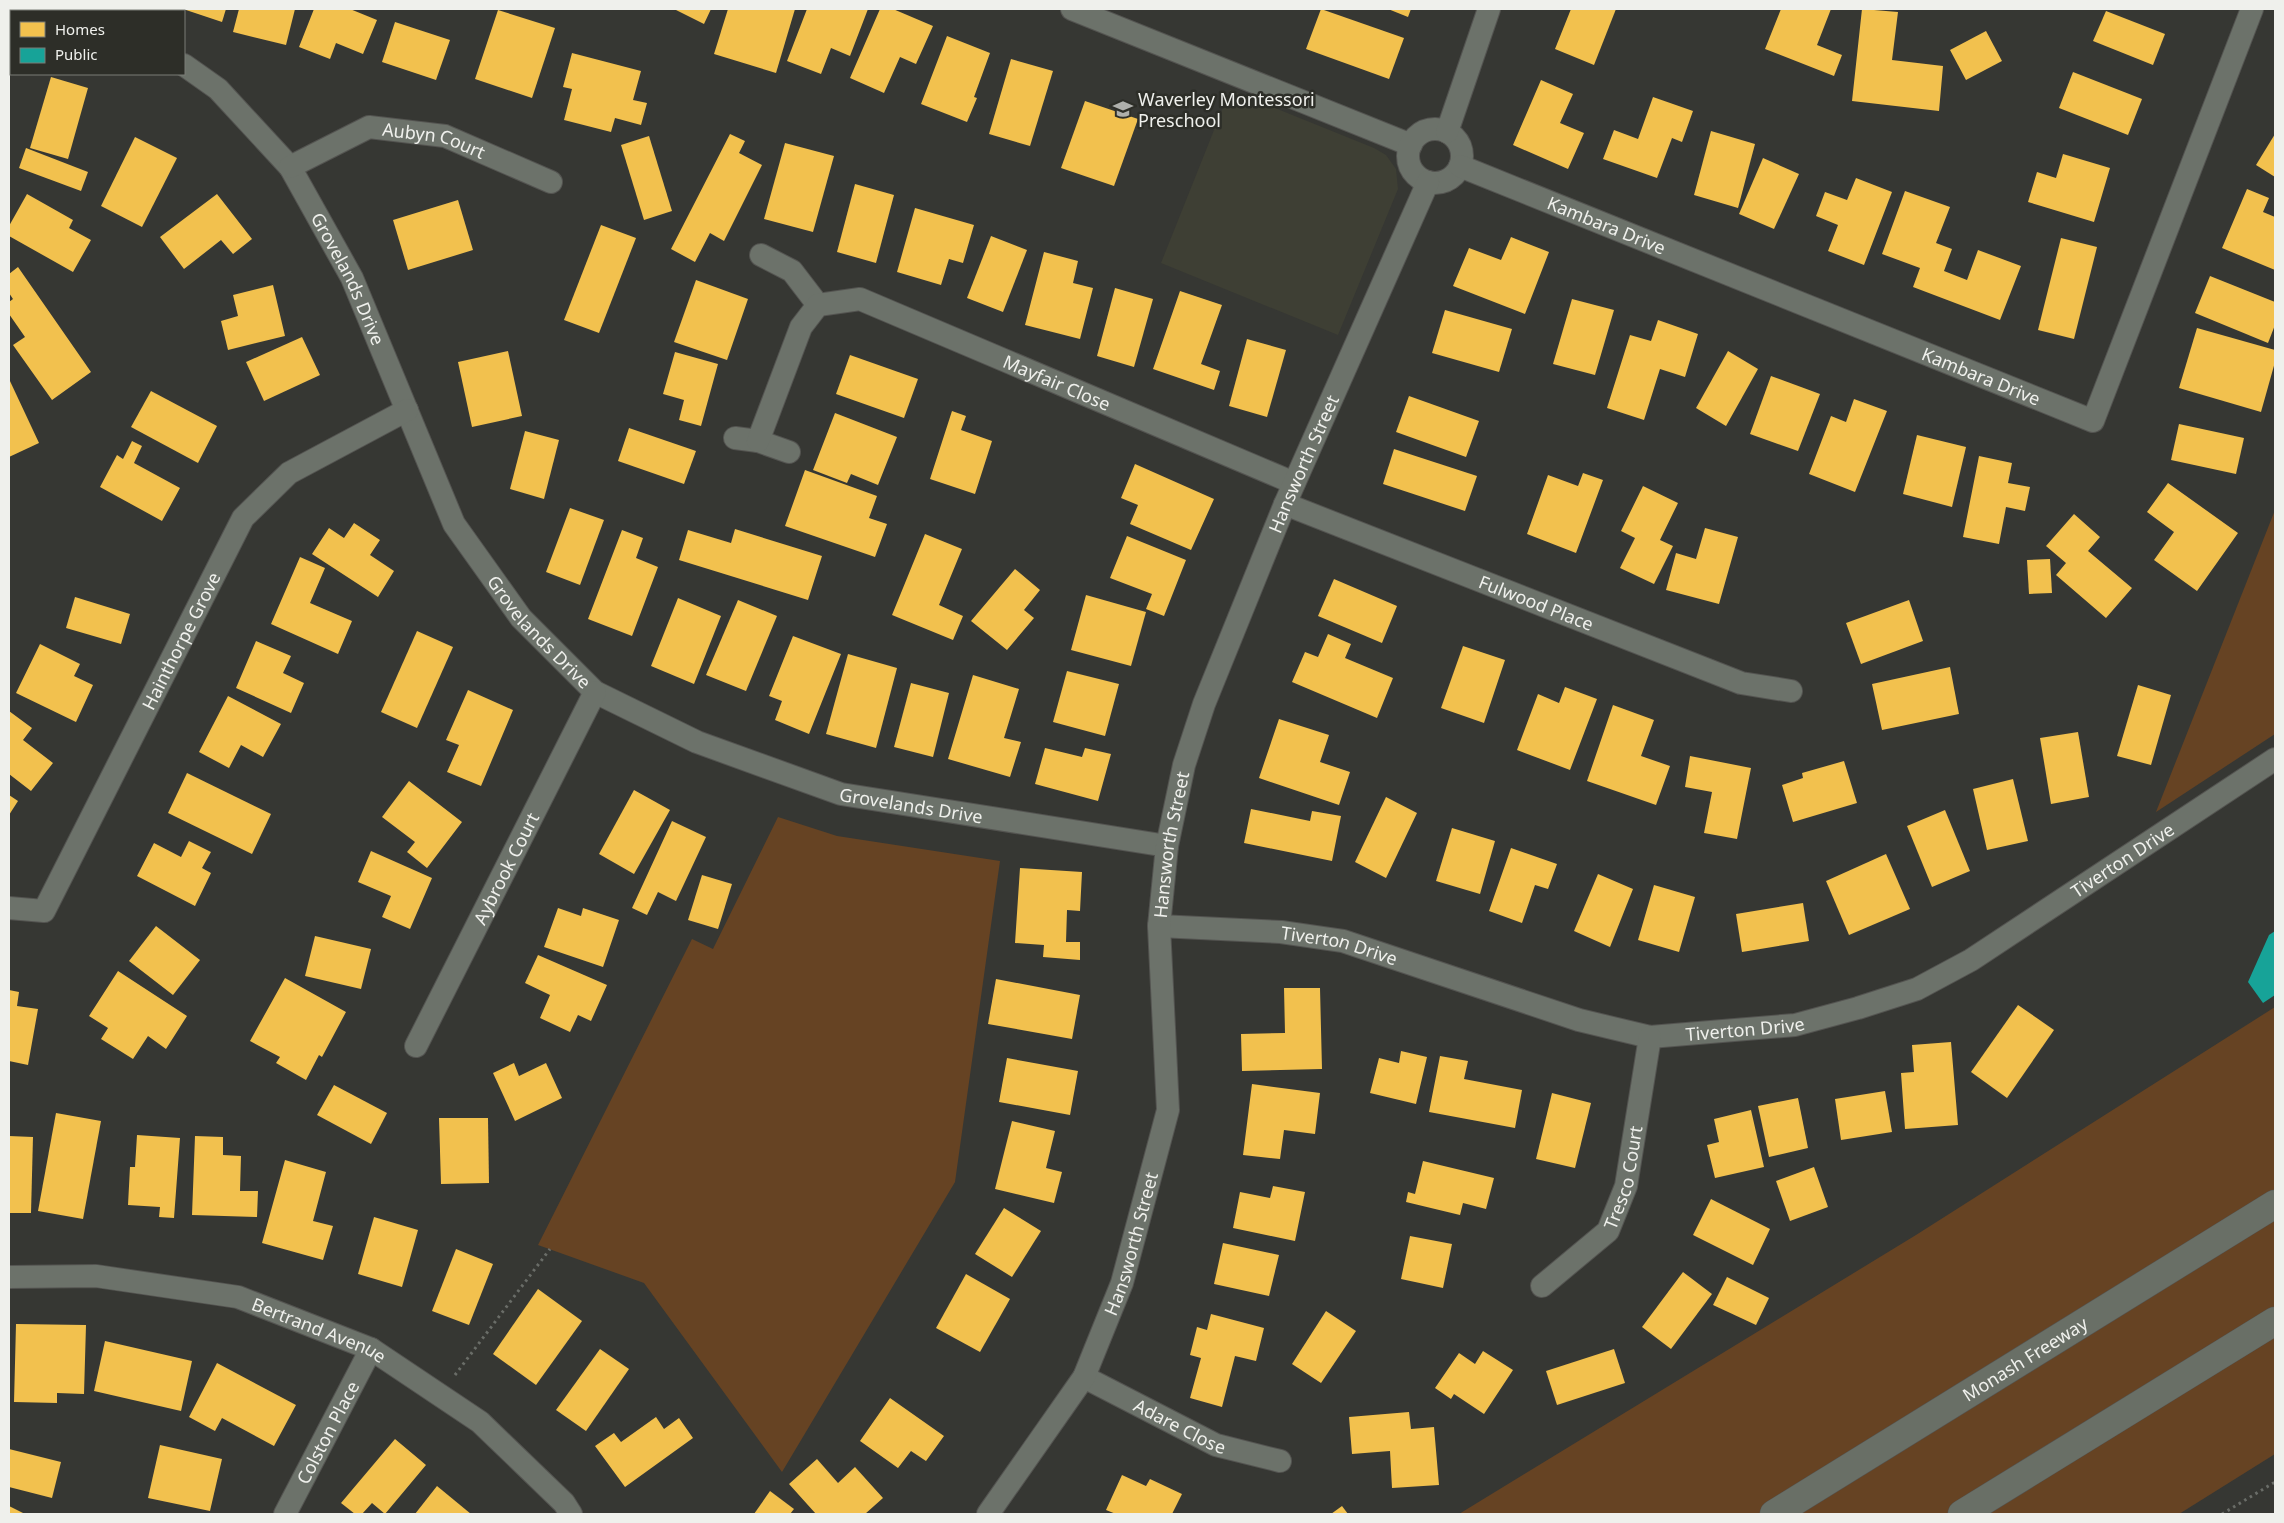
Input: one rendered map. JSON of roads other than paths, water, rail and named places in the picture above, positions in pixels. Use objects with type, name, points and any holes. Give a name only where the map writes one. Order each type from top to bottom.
[{"type":"highway","name":"Monash Freeway","points":[[1774,1514],[2275,1204]]},
{"type":"highway","points":[[1962,1514],[2275,1321]]},
{"type":"street","points":[[1072,9],[1410,146]]},
{"type":"street","points":[[1447,132],[1489,9]]},
{"type":"street","name":"Kambara Drive","points":[[1460,166],[2093,421],[2252,9]]},
{"type":"street","name":"Grovelands Drive","points":[[185,66],[218,89],[290,167],[352,278],[454,524],[521,618],[595,692],[697,742],[842,794],[1167,846]]},
{"type":"street","name":"Aubyn Court","points":[[290,167],[369,127],[445,136],[551,182]]},
{"type":"street","points":[[1432,129],[1447,132],[1460,145],[1462,154],[1460,166],[1448,180],[1439,183],[1428,182],[1419,178],[1413,171],[1409,163],[1410,146],[1423,132],[1432,129]]},
{"type":"street","name":"Hansworth Street","points":[[988,1514],[1084,1377],[1122,1283],[1168,1110],[1159,926],[1167,846],[1184,765],[1204,704],[1285,504],[1428,182]]},
{"type":"street","points":[[758,441],[801,327],[818,306],[792,270],[761,255]]},
{"type":"street","name":"Mayfair Close","points":[[818,306],[860,299],[1294,483]]},
{"type":"street","name":"Hainthorpe Grove","points":[[9,908],[44,911],[243,518],[289,473],[407,410]]},
{"type":"street","points":[[735,438],[758,441],[789,452]]},
{"type":"street","name":"Fulwood Place","points":[[1285,504],[1741,683],[1791,691]]},
{"type":"street","name":"Aybrook Court","points":[[416,1046],[595,692]]},
{"type":"street","name":"Tiverton Drive","points":[[1159,926],[1281,932],[1343,941],[1578,1020],[1650,1037],[1795,1024],[1858,1008],[1917,989],[1971,960],[2275,759]]},
{"type":"street","name":"Tresco Court","points":[[1542,1286],[1608,1231],[1626,1186],[1650,1037]]},
{"type":"street","name":"Bertrand Avenue","points":[[9,1277],[96,1276],[238,1297],[371,1349],[480,1422],[564,1503],[571,1514]]},
{"type":"street","name":"Colston Place","points":[[285,1514],[371,1349]]},
{"type":"street","name":"Adare Close","points":[[1084,1377],[1216,1445],[1280,1461]]},
{"type":"place","name":"Waverley Montessori Preschool","points":[[1123,109]]}]
